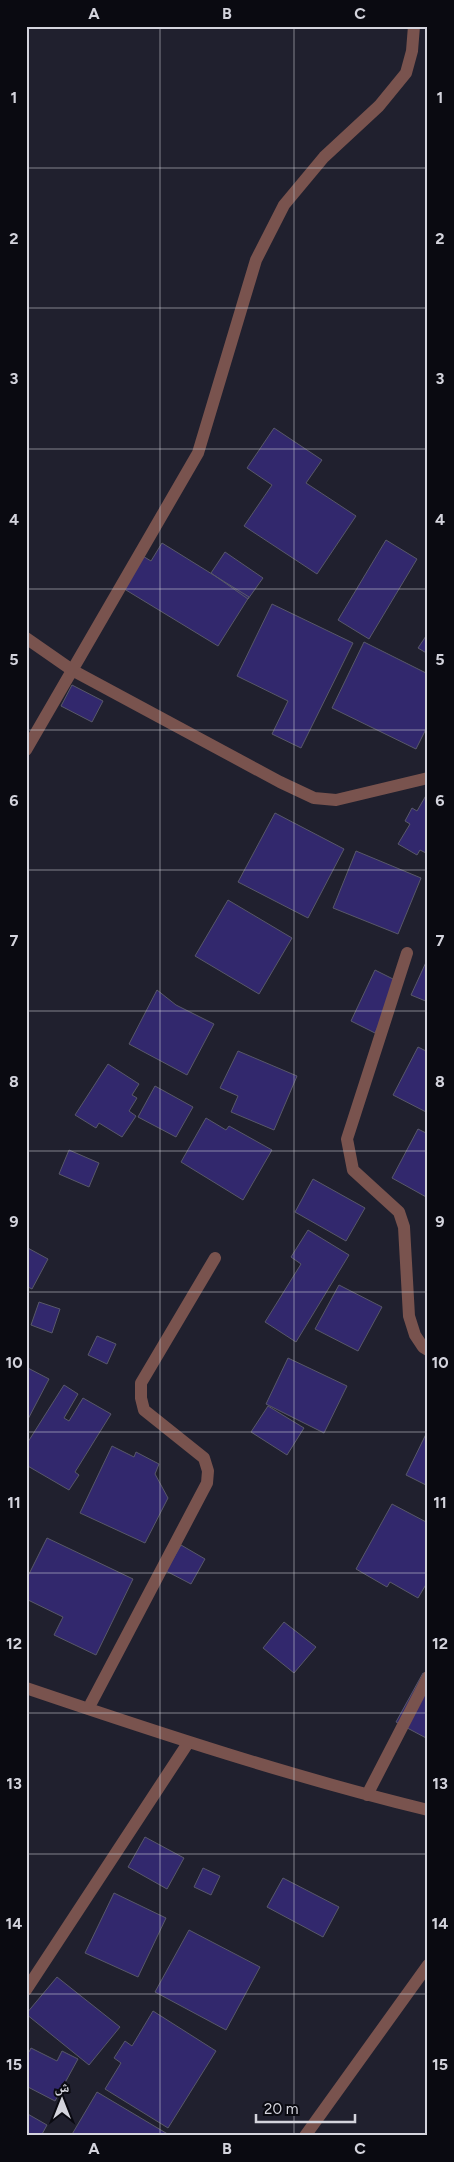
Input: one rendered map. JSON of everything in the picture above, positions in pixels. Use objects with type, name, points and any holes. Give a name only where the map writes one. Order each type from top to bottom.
[{"type":"street","points":[[26,750],[198,453],[256,260],[284,205],[324,158],[379,106],[406,72],[412,51],[414,26]]},
{"type":"street","points":[[26,638],[72,670],[314,798],[336,800],[428,778]]},
{"type":"street","points":[[407,953],[347,1139],[353,1170],[399,1212],[404,1227],[409,1316],[415,1335],[423,1347],[428,1350]]},
{"type":"street","points":[[88,1709],[207,1483],[208,1471],[204,1458],[144,1410],[140,1398],[140,1383],[215,1258]]},
{"type":"street","points":[[367,1795],[428,1677]]},
{"type":"street","points":[[26,1688],[188,1743],[367,1795],[428,1810]]},
{"type":"street","points":[[26,1990],[188,1743]]},
{"type":"street","points":[[305,2136],[428,1965]]},
{"type":"building","points":[[274,428],[322,460],[306,483],[356,516],[317,574],[244,526],[272,485],[247,468]]},
{"type":"building","points":[[386,540],[417,559],[369,639],[338,620]]},
{"type":"building","points":[[162,543],[249,597],[218,646],[121,587],[141,555],[151,561]]},
{"type":"building","points":[[225,552],[263,578],[248,599],[211,573]]},
{"type":"building","points":[[272,604],[353,643],[301,748],[272,734],[288,701],[237,676]]},
{"type":"building","points":[[428,633],[428,654],[418,648]]},
{"type":"building","points":[[364,642],[428,674],[428,725],[416,749],[332,708]]},
{"type":"building","points":[[72,685],[103,701],[92,722],[61,706]]},
{"type":"building","points":[[428,792],[428,854],[420,850],[417,855],[398,844],[410,824],[405,821],[412,808],[417,811]]},
{"type":"building","points":[[275,813],[344,849],[308,918],[238,882]]},
{"type":"building","points":[[356,851],[421,878],[398,934],[333,908]]},
{"type":"building","points":[[228,900],[292,938],[259,994],[195,956]]},
{"type":"building","points":[[428,961],[428,1002],[411,995]]},
{"type":"building","points":[[375,970],[399,982],[375,1033],[351,1021]]},
{"type":"building","points":[[157,990],[176,1005],[214,1024],[187,1075],[129,1044]]},
{"type":"building","points":[[418,1047],[428,1052],[428,1113],[393,1095]]},
{"type":"building","points":[[238,1051],[297,1076],[274,1130],[231,1112],[238,1096],[220,1088]]},
{"type":"building","points":[[108,1064],[139,1084],[132,1095],[137,1098],[129,1111],[136,1116],[122,1137],[99,1123],[96,1128],[75,1115]]},
{"type":"building","points":[[155,1086],[193,1107],[176,1137],[138,1117]]},
{"type":"building","points":[[206,1118],[226,1130],[229,1126],[272,1150],[243,1200],[181,1162]]},
{"type":"building","points":[[418,1129],[428,1134],[428,1198],[392,1178]]},
{"type":"building","points":[[69,1150],[99,1163],[89,1187],[59,1174]]},
{"type":"building","points":[[313,1179],[365,1208],[346,1241],[295,1212]]},
{"type":"building","points":[[308,1230],[349,1255],[296,1342],[265,1322],[301,1264],[291,1257]]},
{"type":"building","points":[[26,1247],[48,1259],[32,1289],[26,1286]]},
{"type":"building","points":[[339,1285],[382,1307],[358,1351],[315,1329]]},
{"type":"building","points":[[39,1302],[60,1309],[52,1333],[31,1325]]},
{"type":"building","points":[[97,1336],[116,1344],[107,1364],[88,1355]]},
{"type":"building","points":[[288,1358],[347,1386],[324,1433],[266,1404]]},
{"type":"building","points":[[26,1367],[49,1379],[26,1423]]},
{"type":"building","points":[[64,1385],[78,1394],[64,1418],[69,1421],[83,1398],[111,1414],[75,1472],[79,1475],[69,1490],[26,1465],[26,1445]]},
{"type":"building","points":[[268,1406],[304,1428],[287,1455],[251,1432]]},
{"type":"building","points":[[428,1430],[428,1486],[406,1475]]},
{"type":"building","points":[[112,1446],[134,1457],[136,1452],[159,1464],[155,1474],[168,1498],[145,1543],[80,1513]]},
{"type":"building","points":[[392,1504],[428,1523],[428,1581],[418,1598],[390,1582],[387,1587],[356,1569]]},
{"type":"building","points":[[47,1538],[133,1579],[96,1655],[54,1635],[63,1617],[26,1599],[26,1580]]},
{"type":"building","points":[[181,1545],[205,1559],[191,1584],[166,1571]]},
{"type":"building","points":[[284,1622],[316,1647],[294,1673],[263,1648]]},
{"type":"building","points":[[423,1673],[428,1675],[428,1739],[396,1722]]},
{"type":"building","points":[[145,1837],[184,1858],[167,1889],[128,1867]]},
{"type":"building","points":[[203,1868],[220,1876],[211,1895],[194,1887]]},
{"type":"building","points":[[283,1878],[339,1907],[323,1937],[267,1907]]},
{"type":"building","points":[[114,1893],[166,1918],[138,1977],[85,1953]]},
{"type":"building","points":[[189,1930],[260,1967],[226,2030],[155,1992]]},
{"type":"building","points":[[57,1977],[120,2027],[89,2065],[26,2014]]},
{"type":"building","points":[[153,2011],[216,2051],[168,2128],[105,2089],[121,2063],[114,2058],[125,2041],[132,2046]]},
{"type":"building","points":[[31,2048],[57,2061],[62,2051],[78,2059],[55,2101],[26,2086],[26,2050],[29,2052]]},
{"type":"building","points":[[97,2092],[171,2136],[71,2136]]},
{"type":"building","points":[[26,2113],[47,2125],[41,2136],[26,2136]]}]
